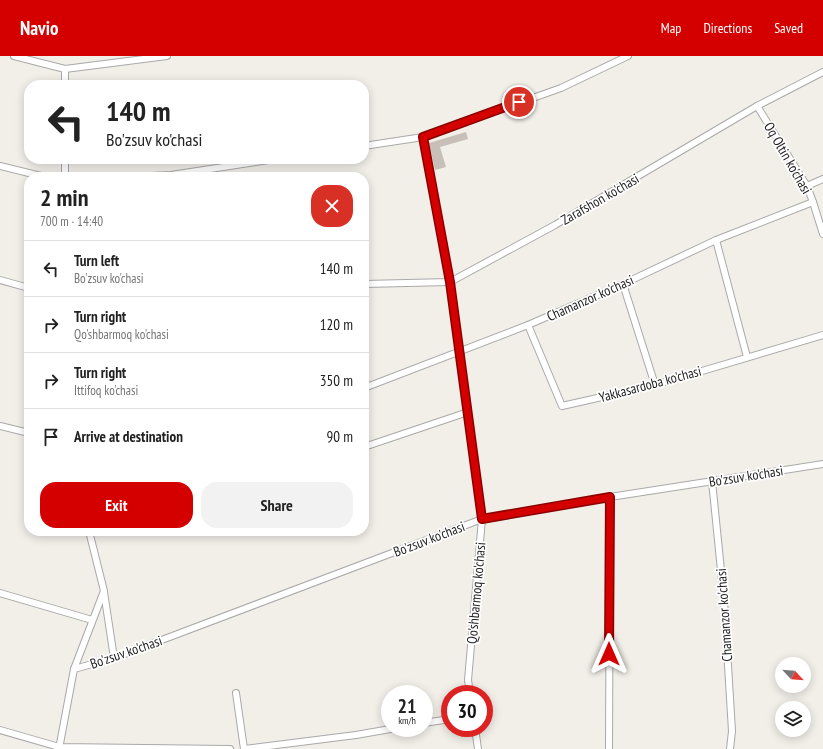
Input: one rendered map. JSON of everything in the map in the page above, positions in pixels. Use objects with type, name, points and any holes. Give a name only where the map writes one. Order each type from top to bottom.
[{"type":"street","points":[[14,56],[65,69],[167,56]]},
{"type":"street","points":[[369,145],[423,137],[560,88],[628,56]]},
{"type":"street","points":[[65,69],[65,80]]},
{"type":"street","name":"Zarafshon ko'chasi","points":[[369,284],[450,282],[555,225],[757,106],[823,72]]},
{"type":"street","name":"Oq Oltin ko'chasi","points":[[757,106],[807,186],[823,234]]},
{"type":"street","name":"Qo'shbarmoq ko'chasi","points":[[423,137],[450,282],[482,519],[469,685]]},
{"type":"street","points":[[190,172],[242,164]]},
{"type":"street","points":[[0,166],[25,172]]},
{"type":"street","points":[[807,186],[823,179]]},
{"type":"street","name":"Chamanzor ko'chasi","points":[[369,386],[528,325],[623,284],[716,240],[813,202]]},
{"type":"street","points":[[716,240],[747,357]]},
{"type":"street","points":[[0,280],[24,287]]},
{"type":"street","points":[[623,284],[655,385]]},
{"type":"street","name":"Yakkasardoba ko'chasi","points":[[528,325],[562,406],[655,385],[823,335]]},
{"type":"street","points":[[369,445],[468,412]]},
{"type":"street","points":[[0,426],[24,432]]},
{"type":"street","name":"Bo'zsuv ko'chasi","points":[[74,669],[114,658],[482,519],[610,497],[823,464]]},
{"type":"street","name":"Chamanzor ko'chasi","points":[[712,481],[724,600],[732,731],[730,749]]},
{"type":"street","points":[[609,749],[610,497]]},
{"type":"street","points":[[90,536],[104,591],[114,658]]},
{"type":"street","points":[[59,748],[74,669],[104,591]]},
{"type":"street","points":[[0,593],[92,620]]},
{"type":"street","points":[[236,693],[244,749],[381,731]]},
{"type":"street","points":[[0,730],[59,748],[230,749]]},
{"type":"street","points":[[476,737],[478,749]]},
{"type":"building","points":[[466,132],[468,139],[440,147],[446,167],[435,170],[429,143]]},
{"type":"route","points":[[519,102],[423,137],[450,282],[482,519],[610,497],[609,654]]}]
